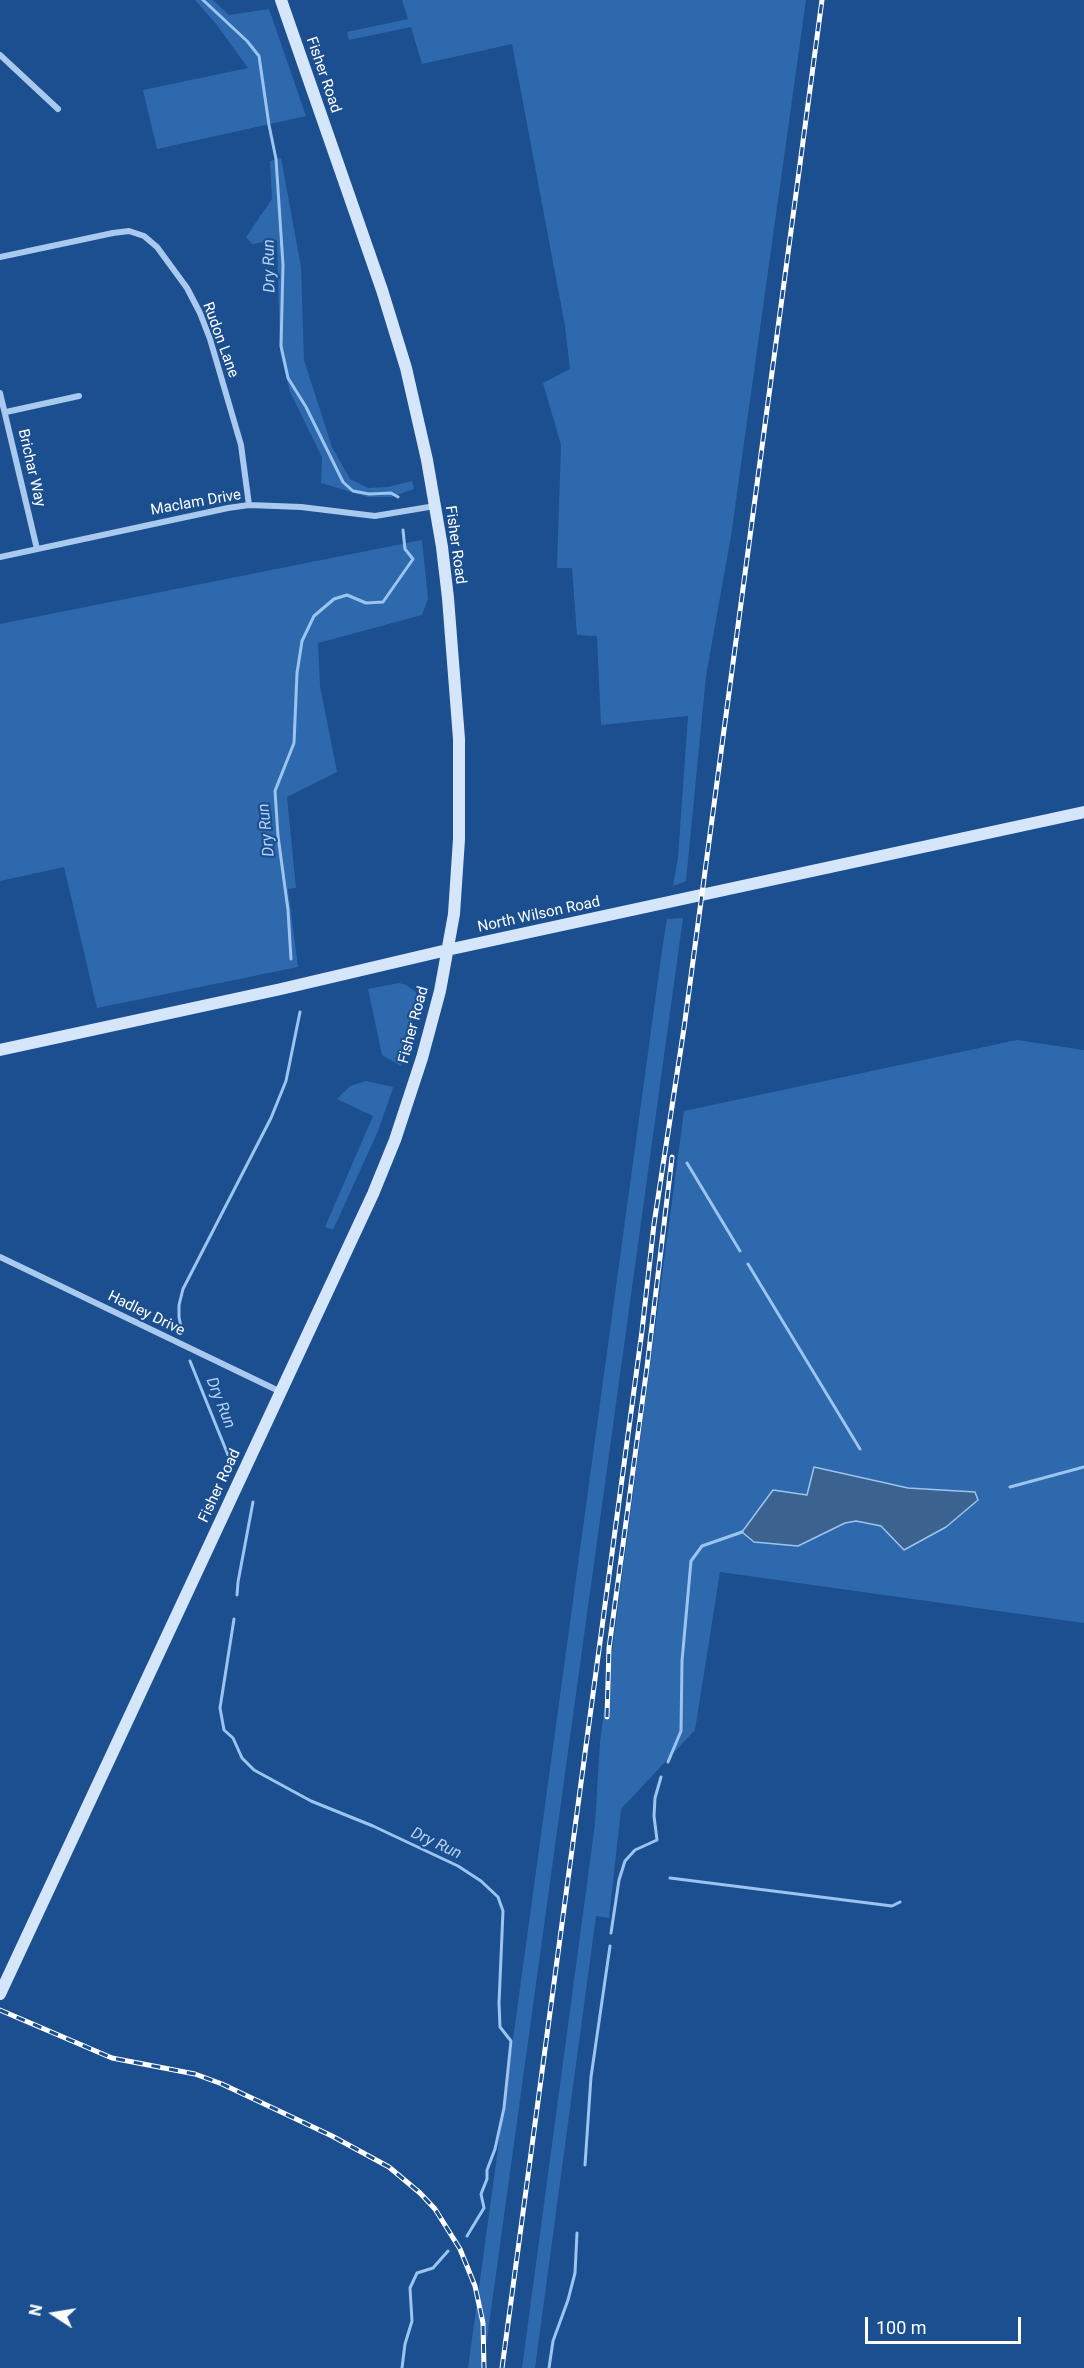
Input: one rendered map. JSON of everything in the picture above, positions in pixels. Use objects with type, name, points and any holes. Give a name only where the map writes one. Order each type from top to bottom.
[{"type":"main road","name":"Fisher Road","points":[[0,1994],[373,1194],[395,1140],[422,1058],[440,991],[454,914],[458,876],[459,739],[448,598],[435,506],[406,368],[382,290],[281,0]]},
{"type":"main road","name":"North Wilson Road","points":[[0,1050],[282,989],[447,950],[1084,812]]},
{"type":"street","points":[[0,55],[58,109]]},
{"type":"street","name":"Rudon Lane","points":[[0,257],[129,231],[144,236],[157,247],[187,288],[210,339],[241,445],[249,505]]},
{"type":"street","name":"Brichar Way","points":[[0,393],[37,549]]},
{"type":"street","points":[[6,412],[79,396]]},
{"type":"street","name":"Maclam Drive","points":[[0,557],[182,517],[249,505],[301,507],[375,516],[435,506]]},
{"type":"street","name":"Hadley Drive","points":[[0,1257],[281,1392]]},
{"type":"shaded area","points":[[195,0],[213,0],[229,15],[269,9],[306,116],[157,149],[143,90],[248,68],[216,24]]},
{"type":"shaded area","points":[[402,0],[806,0],[731,536],[706,676],[686,881],[673,886],[678,857],[688,716],[601,725],[597,636],[577,635],[572,568],[557,568],[561,445],[543,383],[570,369],[565,326],[512,44],[422,64],[411,27],[349,40],[347,32],[408,19]]},
{"type":"shaded area","points":[[281,158],[301,267],[304,360],[332,447],[350,479],[368,488],[388,487],[412,481],[414,489],[391,497],[368,497],[321,483],[322,457],[290,392],[280,352],[277,240],[252,244],[246,237],[272,199],[270,161]]},
{"type":"shaded area","points":[[422,540],[428,599],[422,615],[318,643],[320,686],[337,772],[287,797],[296,888],[288,889],[298,967],[97,1008],[64,867],[0,881],[0,624]]},
{"type":"shaded area","points":[[683,918],[483,2368],[468,2368],[663,943],[667,919]]},
{"type":"shaded area","points":[[399,983],[416,992],[418,1004],[401,1066],[382,1055],[368,989]]},
{"type":"shaded area","points":[[1017,1040],[1084,1050],[1084,1623],[720,1572],[695,1730],[621,1809],[609,1918],[596,1916],[535,2368],[522,2368],[595,1824],[600,1742],[684,1111]]},
{"type":"shaded area","points":[[366,1081],[393,1087],[378,1131],[333,1230],[325,1227],[373,1116],[337,1099],[350,1086]]},
{"type":"shaded area","points":[[814,1467],[908,1488],[975,1492],[978,1500],[946,1527],[904,1550],[881,1526],[856,1521],[845,1523],[798,1546],[754,1542],[742,1532],[773,1490],[807,1495]]},
{"type":"waterway","name":"Dry Run","points":[[203,0],[247,41],[259,56],[276,159],[283,265],[281,346],[288,378],[306,407],[343,482],[353,491],[369,494],[391,493],[398,497]]},
{"type":"waterway","name":"Dry Run","points":[[291,959],[275,791],[294,743],[297,673],[302,641],[314,616],[334,599],[347,595],[366,603],[383,602],[413,559],[405,549],[403,530]]},
{"type":"waterway","name":"Dry Run","points":[[182,1333],[179,1305],[183,1289],[271,1118],[286,1081],[300,1012]]},
{"type":"waterway","points":[[687,1163],[740,1251]]},
{"type":"waterway","points":[[748,1264],[860,1449]]},
{"type":"waterway","name":"Dry Run","points":[[190,1361],[228,1455]]},
{"type":"waterway","points":[[1010,1487],[1084,1467]]},
{"type":"waterway","name":"Dry Run","points":[[237,1595],[253,1502]]},
{"type":"waterway","points":[[668,1762],[681,1731],[682,1661],[691,1561],[702,1546],[742,1532]]},
{"type":"waterway","name":"Dry Run","points":[[234,1619],[220,1708],[224,1730],[233,1738],[242,1758],[254,1770],[311,1801],[373,1826],[458,1866],[481,1881],[498,1897],[503,1911],[500,2027],[511,2041],[504,2108],[495,2149],[487,2170],[487,2179],[481,2194],[484,2208],[467,2236]]},
{"type":"waterway","points":[[611,1933],[619,1880],[625,1861],[635,1850],[657,1840],[654,1816],[655,1798],[661,1777]]},
{"type":"waterway","points":[[670,1878],[892,1906],[900,1902]]},
{"type":"waterway","points":[[585,2165],[591,2077],[610,1946]]},
{"type":"waterway","points":[[549,2368],[553,2341],[575,2273],[577,2233]]},
{"type":"waterway","name":"Dry Run","points":[[402,2368],[405,2344],[412,2321],[410,2288],[417,2273],[433,2268],[448,2251]]},
{"type":"railway","points":[[502,2368],[642,1331],[654,1224],[684,1028],[822,0]]},
{"type":"railway","points":[[607,1717],[609,1648],[647,1367],[672,1157]]},
{"type":"railway","points":[[0,2010],[112,2058],[195,2074],[222,2084],[332,2136],[389,2167],[435,2209],[460,2249],[475,2286],[483,2323],[484,2368]]}]
